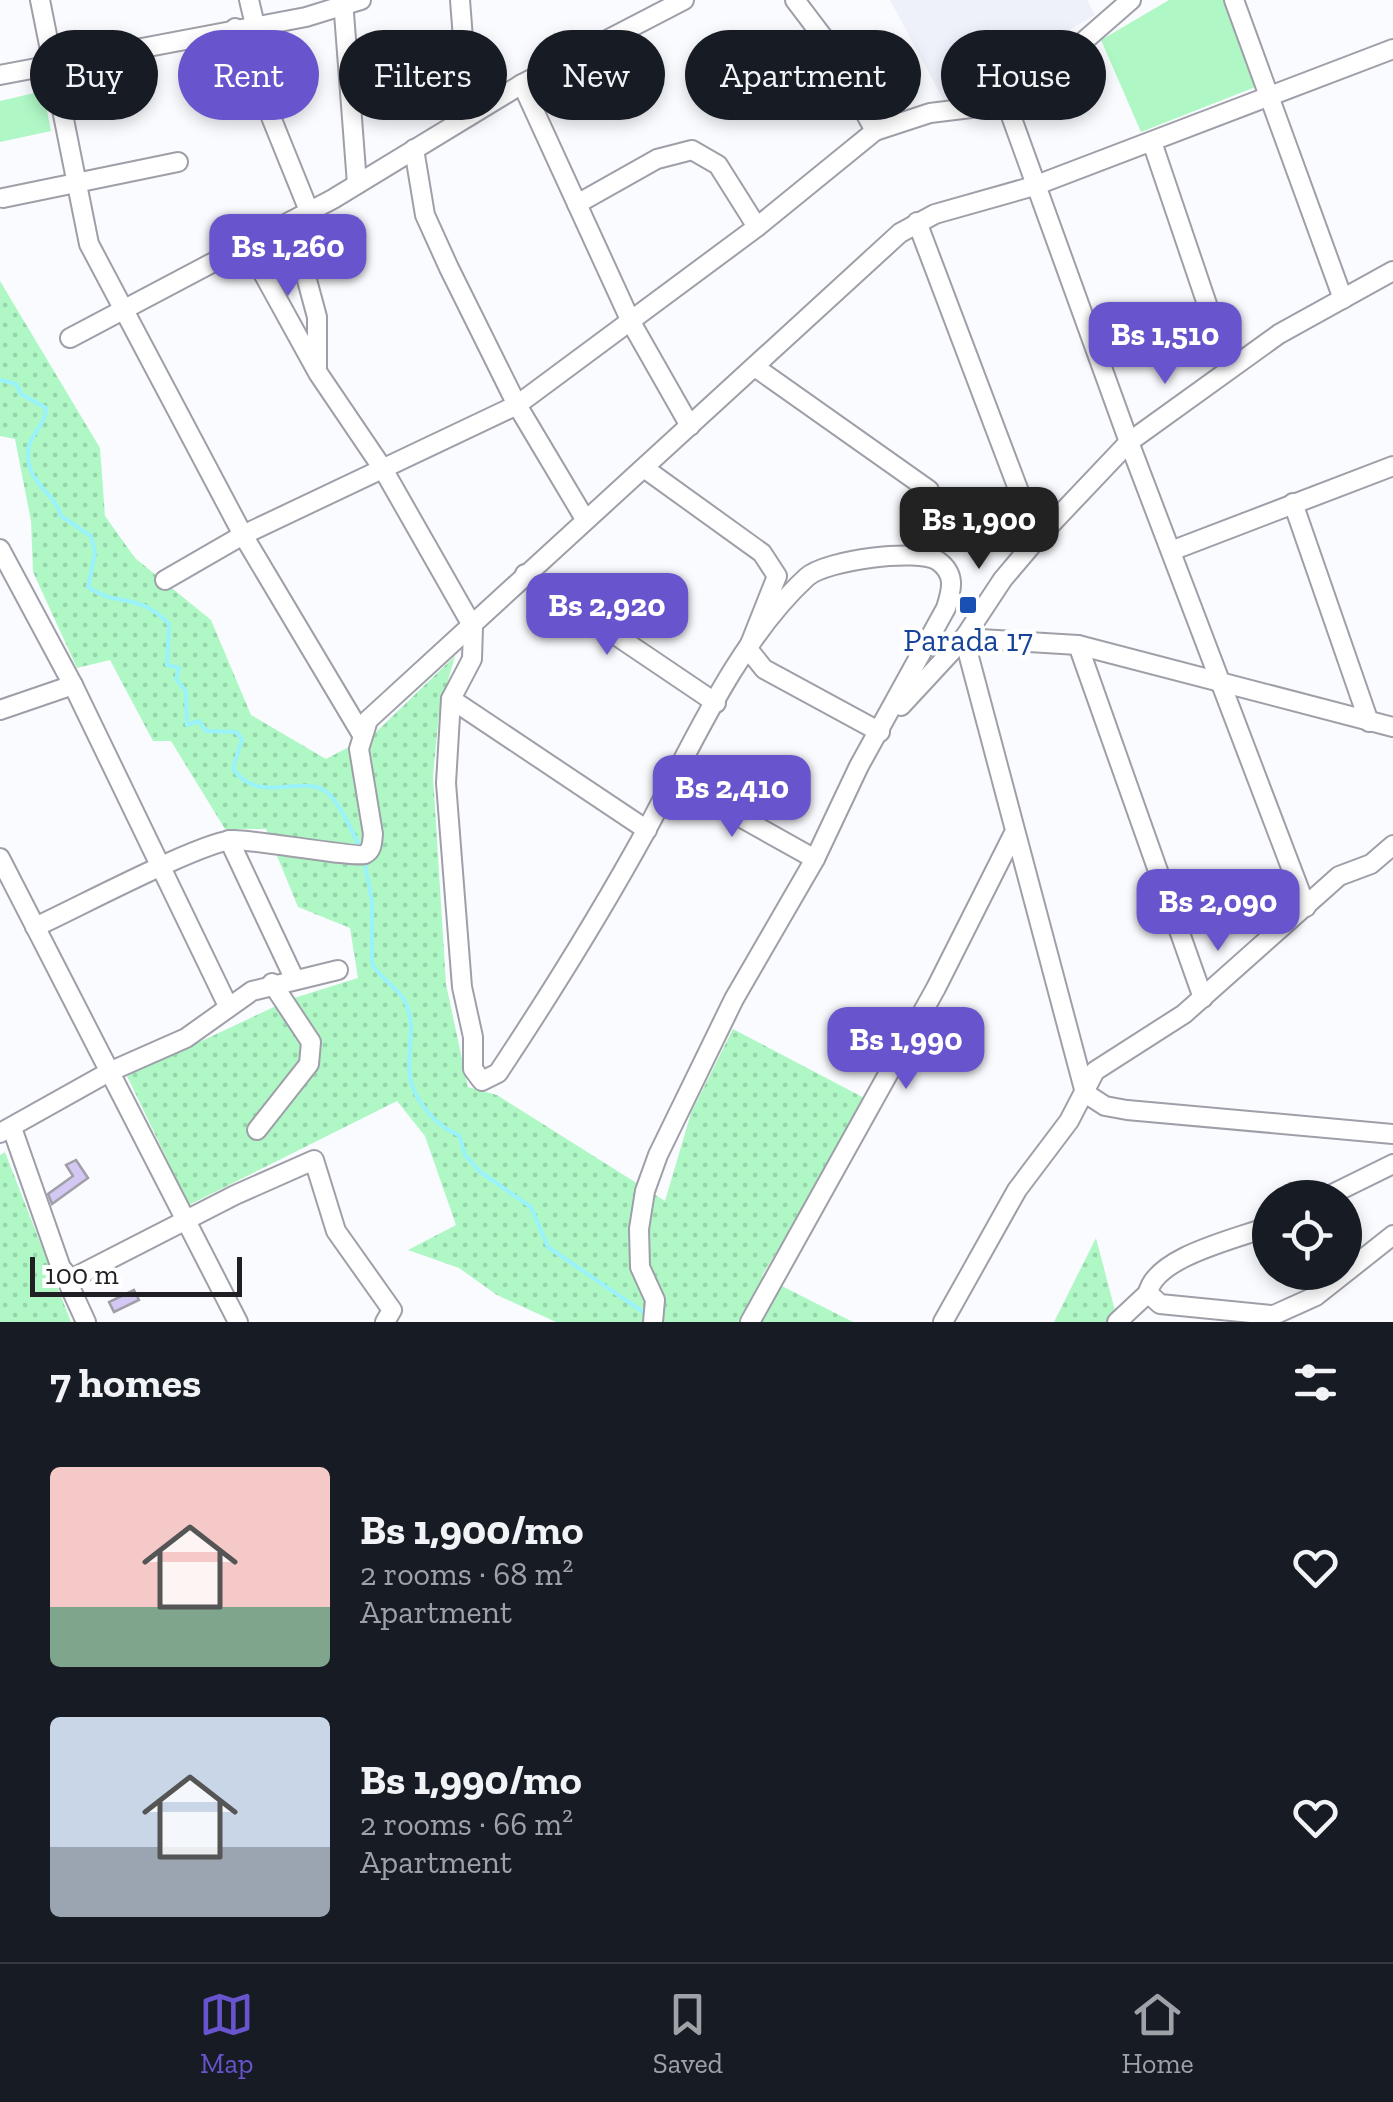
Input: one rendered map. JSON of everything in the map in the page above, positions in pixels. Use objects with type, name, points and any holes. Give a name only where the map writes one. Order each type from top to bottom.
[{"type":"street","points":[[40,0],[46,30]]},
{"type":"street","points":[[249,0],[256,25]]},
{"type":"street","points":[[460,0],[462,30]]},
{"type":"street","points":[[795,0],[826,42],[875,131]]},
{"type":"street","points":[[1097,30],[1131,0]]},
{"type":"street","points":[[1234,0],[1343,299]]},
{"type":"street","points":[[158,44],[349,2],[357,184]]},
{"type":"street","points":[[507,93],[672,2]]},
{"type":"street","points":[[235,28],[309,211]]},
{"type":"street","points":[[36,927],[209,844],[229,840],[301,844],[349,857],[365,854],[372,846],[373,834],[360,766],[361,734],[368,720],[474,628],[585,519],[917,222],[1034,186],[1393,49]]},
{"type":"street","points":[[0,75],[30,70]]},
{"type":"street","points":[[522,84],[632,324],[690,426]]},
{"type":"street","points":[[165,580],[243,535],[517,406],[757,228],[875,131],[941,112]]},
{"type":"street","points":[[63,120],[89,244],[243,535],[361,734]]},
{"type":"street","points":[[70,338],[309,211],[462,120]]},
{"type":"street","points":[[1012,120],[1306,907]]},
{"type":"street","points":[[1152,142],[1229,369]]},
{"type":"street","points":[[414,149],[426,216],[517,406],[585,519]]},
{"type":"street","points":[[577,204],[657,159],[692,150],[718,165],[757,228]]},
{"type":"street","points":[[3,198],[178,162]]},
{"type":"street","points":[[291,220],[317,317],[318,373]]},
{"type":"street","points":[[917,222],[1037,539]]},
{"type":"street","points":[[247,244],[318,373],[383,470],[474,628],[472,659],[451,699],[446,782],[462,987],[473,1036],[473,1069],[482,1080],[498,1074],[557,984],[748,649],[808,575],[877,558],[928,554],[948,568],[953,584],[946,608],[815,859],[734,999],[645,1190],[640,1267],[655,1300],[653,1322]]},
{"type":"street","points":[[884,726],[964,638],[1003,579],[1037,539],[1129,442],[1279,334],[1393,271]]},
{"type":"street","points":[[755,367],[929,490],[941,536],[928,554]]},
{"type":"street","points":[[1171,551],[1393,466]]},
{"type":"street","points":[[644,468],[762,553],[777,576],[748,649]]},
{"type":"street","points":[[1293,502],[1369,722]]},
{"type":"street","points":[[0,549],[72,685],[228,1006]]},
{"type":"street","points":[[525,574],[716,703]]},
{"type":"street","points":[[964,638],[1078,645],[1223,686],[1393,727]]},
{"type":"street","points":[[964,638],[1085,1093],[1105,1106],[1127,1110],[1393,1134]]},
{"type":"street","points":[[1078,645],[1203,998]]},
{"type":"street","points":[[748,649],[764,669],[884,726]]},
{"type":"street","points":[[0,710],[72,685]]},
{"type":"street","points":[[451,699],[646,830]]},
{"type":"street","points":[[672,779],[815,859]]},
{"type":"street","points":[[750,1322],[936,988],[1014,835]]},
{"type":"street","points":[[229,840],[294,978]]},
{"type":"street","points":[[942,1322],[1017,1190],[1085,1093],[1095,1071],[1203,998],[1339,876],[1371,864],[1393,845]]},
{"type":"street","points":[[0,858],[238,1322]]},
{"type":"street","points":[[86,1322],[3,1132],[109,1072],[186,1038],[228,1006],[272,983],[338,970]]},
{"type":"street","points":[[257,1130],[309,1064],[312,1042],[272,983]]},
{"type":"street","points":[[65,1276],[82,1277],[314,1160],[336,1231],[392,1310],[385,1322]]},
{"type":"street","points":[[1361,1180],[1393,1164]]},
{"type":"street","points":[[1117,1322],[1148,1292],[1158,1276],[1184,1258],[1252,1233]]},
{"type":"street","points":[[1148,1292],[1160,1304],[1266,1318],[1316,1296],[1393,1235]]},
{"type":"shaded area","points":[[890,0],[1087,0],[1095,15],[1069,30],[941,30],[941,95],[921,58],[921,30],[906,30]]},
{"type":"green space","points":[[1169,0],[1225,0],[1258,86],[1141,132],[1106,52],[1106,37]]},
{"type":"green space","points":[[30,94],[30,120],[49,120],[51,131],[0,142],[0,101]]},
{"type":"green space","points":[[0,281],[100,448],[105,516],[135,558],[211,620],[251,715],[326,759],[375,733],[455,656],[439,713],[433,776],[446,984],[468,1087],[497,1095],[665,1201],[691,1113],[733,1029],[868,1100],[762,1276],[853,1322],[556,1322],[497,1295],[459,1268],[408,1250],[456,1225],[425,1136],[397,1101],[189,1205],[127,1076],[291,999],[358,978],[350,928],[298,907],[266,829],[225,829],[171,741],[153,741],[110,660],[77,668],[33,572],[31,521],[15,439],[0,436]]},
{"type":"green space","points":[[5,1152],[71,1322],[0,1322],[0,1155]]},
{"type":"green space","points":[[1096,1238],[1118,1322],[1054,1322]]},
{"type":"building","points":[[76,1160],[88,1178],[52,1204],[48,1194],[73,1176],[66,1165]]},
{"type":"building","points":[[134,1290],[139,1300],[114,1312],[109,1302]]},
{"type":"waterway","points":[[0,380],[16,384],[21,394],[46,408],[29,447],[29,464],[61,516],[91,536],[95,553],[88,587],[147,607],[169,624],[167,665],[179,668],[176,679],[186,691],[187,725],[199,721],[206,731],[236,732],[242,739],[233,769],[256,786],[308,786],[329,794],[361,850]]},
{"type":"waterway","points":[[364,859],[372,901],[372,964],[407,1006],[411,1024],[410,1077],[421,1104],[443,1126],[459,1135],[465,1155],[479,1171],[531,1207],[548,1247],[649,1316]]},
{"type":"place","name":"Parada 17","points":[[968,605]]}]
